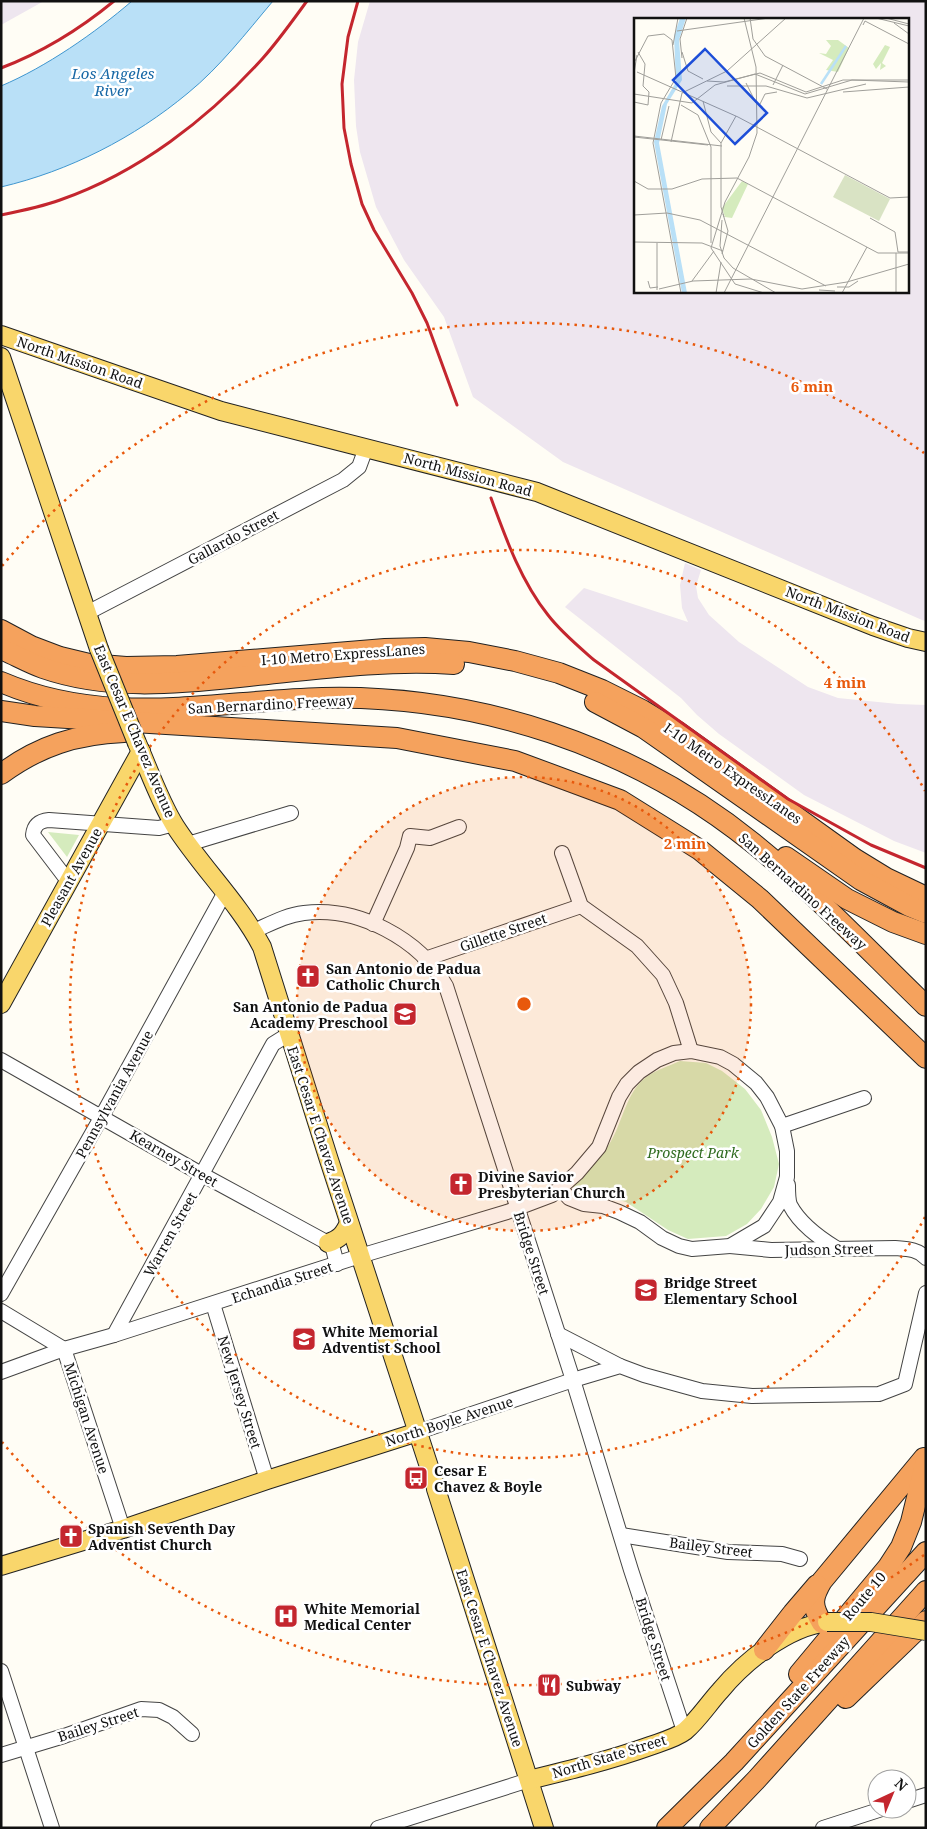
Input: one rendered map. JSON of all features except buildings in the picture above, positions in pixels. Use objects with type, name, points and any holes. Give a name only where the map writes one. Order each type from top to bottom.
[{"type":"highway","name":"I-10 Metro ExpressLanes","points":[[1,630],[31,646],[60,658],[90,664],[126,667],[177,666],[385,649],[425,648],[478,654],[515,661],[559,674],[602,690],[642,710],[678,732],[855,859],[886,878],[926,898]]},
{"type":"highway","name":"I-10 Metro ExpressLanes","points":[[1,649],[42,668],[57,672],[136,684],[178,684],[384,662],[423,662],[470,665],[510,672],[556,685],[601,704],[644,728],[861,880],[926,913]]},
{"type":"highway","name":"San Bernardino Freeway","points":[[1,682],[40,696],[67,702],[125,709],[187,709],[290,700],[352,698],[414,702],[446,706],[506,719],[564,737],[622,762],[677,790],[729,824],[777,863],[926,1006]]},
{"type":"highway","points":[[446,706],[467,706],[515,713],[573,730],[619,747],[661,768],[697,791],[847,899],[893,922],[926,934]]},
{"type":"highway","points":[[1,711],[34,716],[220,727]]},
{"type":"highway","name":"San Bernardino Freeway","points":[[220,727],[397,738],[515,761],[620,800],[700,850],[760,899],[926,1058]]},
{"type":"highway","points":[[1,756],[105,732],[220,727]]},
{"type":"highway","points":[[1,774],[19,761],[63,741]]},
{"type":"highway","points":[[764,1650],[810,1591],[822,1581],[926,1457]]},
{"type":"highway","name":"Route 10","points":[[734,1762],[795,1678],[888,1567],[901,1547],[911,1522],[926,1461]]},
{"type":"highway","name":"Golden State Freeway","points":[[667,1828],[734,1762],[926,1552]]},
{"type":"highway","points":[[822,1581],[814,1597],[813,1606],[824,1623]]},
{"type":"highway","name":"Golden State Freeway","points":[[710,1828],[926,1591]]},
{"type":"highway","points":[[757,1778],[844,1701],[926,1620]]},
{"type":"main road","name":"North Mission Road","points":[[1,335],[222,411],[544,494],[873,626],[926,642]]},
{"type":"main road","name":"East Cesar E Chavez Avenue","points":[[1,357],[99,649],[150,776],[174,824],[245,917],[254,931],[269,964],[289,1034],[544,1828]]},
{"type":"main road","name":"Pleasant Avenue","points":[[1,1004],[101,824],[139,747]]},
{"type":"main road","points":[[328,1243],[343,1235],[350,1223]]},
{"type":"main road","name":"North Boyle Avenue","points":[[1,1566],[123,1529],[418,1432]]},
{"type":"main road","name":"North State Street","points":[[529,1780],[630,1753],[665,1741],[684,1731],[736,1673],[764,1650],[792,1634],[824,1623],[871,1622],[926,1631]]},
{"type":"street","name":"Gallardo Street","points":[[87,613],[342,480],[359,467],[366,448]]},
{"type":"street","points":[[188,844],[291,813]]},
{"type":"street","points":[[68,881],[33,835],[34,828],[40,821],[49,820],[159,828],[174,824]]},
{"type":"street","points":[[373,924],[410,836],[430,838],[459,827]]},
{"type":"street","points":[[562,853],[581,906],[637,946],[663,975],[676,1003],[692,1052]]},
{"type":"street","name":"Pennsylvania Avenue","points":[[1,1294],[102,1116],[225,892]]},
{"type":"street","name":"Gillette Street","points":[[425,959],[581,906]]},
{"type":"street","name":"Bridge Street","points":[[254,931],[290,916],[305,913],[319,912],[351,916],[373,924],[404,941],[440,975],[446,986],[684,1731]]},
{"type":"street","name":"Warren Street","points":[[114,1336],[273,1044],[289,1034]]},
{"type":"street","name":"Echandia Street","points":[[1,1372],[64,1349],[114,1336],[552,1196],[560,1188],[577,1173],[599,1147],[619,1097],[627,1084],[639,1072],[657,1060],[674,1053],[692,1052],[720,1057],[733,1064],[756,1083],[767,1097],[782,1126],[787,1151],[787,1177],[780,1202],[764,1226],[730,1246],[692,1249],[679,1246],[662,1238],[640,1222],[619,1212],[603,1206],[584,1204],[569,1198],[560,1188]]},
{"type":"street","name":"Kearney Street","points":[[1,1060],[203,1175],[328,1243]]},
{"type":"street","points":[[782,1126],[864,1098]]},
{"type":"street","points":[[787,1177],[790,1204],[802,1221],[818,1237],[836,1248]]},
{"type":"street","points":[[328,1243],[337,1264]]},
{"type":"street","name":"Judson Street","points":[[730,1246],[771,1250],[836,1248],[913,1250],[926,1258]]},
{"type":"street","points":[[558,1334],[620,1366],[644,1375],[702,1391],[752,1396],[878,1394],[905,1384],[926,1293]]},
{"type":"street","name":"New Jersey Street","points":[[213,1304],[268,1480]]},
{"type":"street","name":"Michigan Avenue","points":[[1,1311],[64,1349],[123,1529]]},
{"type":"street","name":"North Boyle Avenue","points":[[418,1432],[620,1366]]},
{"type":"street","name":"Bailey Street","points":[[621,1535],[728,1552],[782,1554],[800,1559]]},
{"type":"street","points":[[1,1671],[52,1828]]},
{"type":"street","name":"Bailey Street","points":[[1,1755],[141,1709],[159,1710],[173,1717],[192,1734]]},
{"type":"street","name":"North State Street","points":[[378,1828],[529,1780]]},
{"type":"street","points":[[823,1828],[867,1814]]},
{"type":"shaded area","points":[[1,1],[44,1],[1,25]]},
{"type":"shaded area","points":[[370,1],[926,1],[926,621],[563,462],[473,397],[444,317],[404,260],[376,207],[360,152],[356,126],[354,80],[358,42]]},
{"type":"shaded area","points":[[685,563],[701,570],[696,586],[698,598],[709,615],[739,642],[808,687],[838,698],[926,705],[926,853],[894,841],[804,795],[719,734],[681,698],[565,607],[584,588],[688,622],[682,608],[680,585]]},
{"type":"green space","points":[[48,832],[79,835],[67,857]]},
{"type":"green space","name":"Prospect Park","points":[[680,1061],[706,1063],[722,1071],[745,1089],[761,1110],[772,1137],[779,1164],[774,1187],[761,1209],[747,1224],[726,1236],[688,1239],[668,1230],[626,1202],[572,1187],[606,1149],[632,1093],[638,1085],[653,1073]]},
{"type":"water","name":"Los Angeles River","points":[[132,1],[273,1],[200,83],[146,124],[100,151],[76,162],[51,172],[1,187],[1,86],[35,69],[70,48]]},
{"type":"railway","points":[[1,68],[32,55],[60,39],[114,1]]},
{"type":"railway","points":[[1,215],[46,205],[89,189],[117,175],[170,142],[195,123],[242,81],[275,44],[307,1]]},
{"type":"railway","points":[[358,1],[348,37],[342,84],[344,128],[351,164],[362,204],[374,230],[412,293],[427,323],[457,405]]},
{"type":"railway","points":[[491,498],[515,559],[538,602],[558,627],[594,660],[788,799],[871,845],[926,868]]},
{"type":"place","name":"San Antonio de Padua Catholic Church","points":[[308,976]]},
{"type":"place","name":"San Antonio de Padua Academy Preschool","points":[[405,1014]]},
{"type":"place","name":"Divine Savior Presbyterian Church","points":[[461,1184]]},
{"type":"place","name":"Bridge Street Elementary School","points":[[646,1290]]},
{"type":"place","name":"White Memorial Adventist School","points":[[304,1339]]},
{"type":"place","name":"Cesar E Chavez & Boyle","points":[[416,1478]]},
{"type":"place","name":"Spanish Seventh Day Adventist Church","points":[[71,1536]]},
{"type":"place","name":"White Memorial Medical Center","points":[[286,1616]]},
{"type":"place","name":"Subway","points":[[549,1685]]}]
